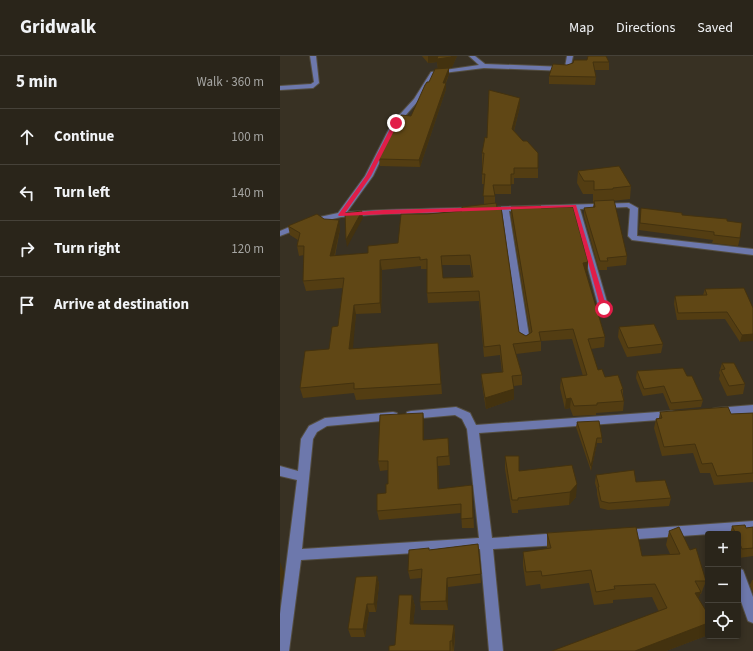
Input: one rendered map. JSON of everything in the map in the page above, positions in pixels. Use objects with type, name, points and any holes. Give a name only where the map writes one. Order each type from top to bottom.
[{"type":"street","points":[[280,88],[313,86],[316,84],[317,82],[313,56]]},
{"type":"street","points":[[472,56],[484,66]]},
{"type":"street","points":[[341,215],[369,176],[396,123],[416,100],[433,73],[484,66],[562,70],[569,67],[570,56]]},
{"type":"street","points":[[575,206],[604,309]]},
{"type":"street","points":[[280,234],[309,222],[341,215],[383,212],[505,208],[632,206],[634,208],[632,236],[635,238],[753,252]]},
{"type":"street","points":[[505,208],[525,342]]},
{"type":"street","points":[[706,412],[753,409]]},
{"type":"street","points":[[282,651],[295,555],[307,439],[313,429],[325,422],[456,411],[466,416],[473,429],[496,651]]},
{"type":"street","points":[[473,429],[683,414]]},
{"type":"street","points":[[280,472],[303,477]]},
{"type":"street","points":[[723,531],[753,526]]},
{"type":"street","points":[[612,536],[705,532]]},
{"type":"street","points":[[295,555],[573,538]]},
{"type":"street","points":[[741,582],[753,616]]},
{"type":"building","points":[[438,56],[452,56],[437,59]]},
{"type":"building","points":[[588,56],[606,56],[609,62],[593,62],[596,77],[549,76],[553,64],[567,65],[573,63],[574,60],[587,60]]},
{"type":"building","points":[[449,68],[443,83],[446,83],[419,160],[379,159],[398,118],[401,115],[411,116],[425,85],[429,82],[435,69]]},
{"type":"building","points":[[489,90],[520,98],[512,129],[523,141],[527,141],[538,153],[538,168],[514,168],[514,174],[511,174],[511,185],[493,185],[495,196],[483,196],[485,174],[482,174],[484,153],[482,153],[485,137],[487,138]]},
{"type":"building","points":[[619,166],[631,186],[594,190],[594,181],[584,181],[578,171]]},
{"type":"building","points":[[614,200],[627,256],[607,258],[608,261],[600,261],[584,208],[595,207],[594,201]]},
{"type":"building","points":[[496,203],[497,207],[501,207],[519,332],[526,336],[532,332],[511,207],[573,207],[588,262],[583,263],[605,337],[588,339],[598,370],[602,369],[605,377],[618,375],[623,389],[621,390],[624,401],[597,403],[597,405],[574,406],[571,398],[566,399],[561,378],[587,375],[573,329],[539,332],[541,341],[513,344],[522,375],[512,376],[514,389],[485,398],[481,374],[503,372],[500,345],[484,347],[479,291],[427,293],[427,259],[420,260],[420,257],[380,260],[380,303],[354,305],[349,349],[438,343],[441,384],[354,389],[354,383],[300,388],[305,351],[329,349],[332,327],[338,326],[344,278],[303,281],[304,246],[297,246],[300,233],[288,226],[317,214],[324,219],[339,220],[330,256],[368,253],[368,246],[398,243],[401,214],[427,214],[462,211],[462,207]],"holes":[[[470,255],[473,277],[443,278],[441,256]]]},
{"type":"building","points":[[641,208],[682,213],[682,215],[727,219],[727,221],[742,223],[740,238],[714,235],[714,232],[640,223]]},
{"type":"building","points":[[362,211],[346,240],[345,213]]},
{"type":"building","points":[[744,288],[753,308],[753,334],[742,335],[727,312],[678,313],[675,296],[707,295],[705,289]]},
{"type":"building","points":[[654,324],[663,344],[628,348],[619,327]]},
{"type":"building","points":[[722,363],[734,363],[745,384],[729,386],[721,370],[725,369]]},
{"type":"building","points":[[683,368],[687,376],[692,376],[703,400],[671,403],[664,386],[644,389],[637,371]]},
{"type":"building","points":[[728,407],[731,414],[753,413],[753,473],[717,476],[712,463],[702,464],[695,444],[664,447],[656,419],[662,418],[660,412]]},
{"type":"building","points":[[423,413],[423,440],[448,438],[449,456],[437,457],[438,489],[472,485],[473,518],[461,519],[461,504],[377,511],[377,494],[386,493],[386,484],[388,484],[388,461],[378,461],[380,415]]},
{"type":"building","points":[[599,421],[602,438],[597,438],[591,466],[577,422]]},
{"type":"building","points":[[505,456],[519,456],[519,471],[572,465],[577,484],[570,492],[512,500]]},
{"type":"building","points":[[634,470],[636,482],[665,480],[671,498],[609,503],[601,501],[596,475]]},
{"type":"building","points":[[745,525],[746,528],[753,527],[753,548],[742,549],[741,531],[734,531],[732,526]]},
{"type":"building","points":[[636,527],[642,556],[680,554],[669,531],[679,527],[690,550],[696,548],[705,578],[705,581],[695,581],[701,592],[695,593],[705,609],[705,624],[635,651],[552,651],[667,608],[655,584],[614,586],[615,589],[596,592],[591,570],[542,576],[541,571],[526,572],[523,552],[551,548],[547,533]]},
{"type":"building","points":[[478,544],[481,574],[447,578],[446,601],[420,602],[422,569],[408,571],[409,550],[429,548],[429,550]]},
{"type":"building","points":[[377,576],[374,604],[367,604],[363,629],[348,629],[356,577]]},
{"type":"building","points":[[399,595],[412,595],[410,624],[454,625],[452,641],[450,641],[450,651],[389,651],[389,646],[395,645]]},
{"type":"route","points":[[396,123],[369,176],[341,215],[383,212],[575,206],[604,309]]}]
